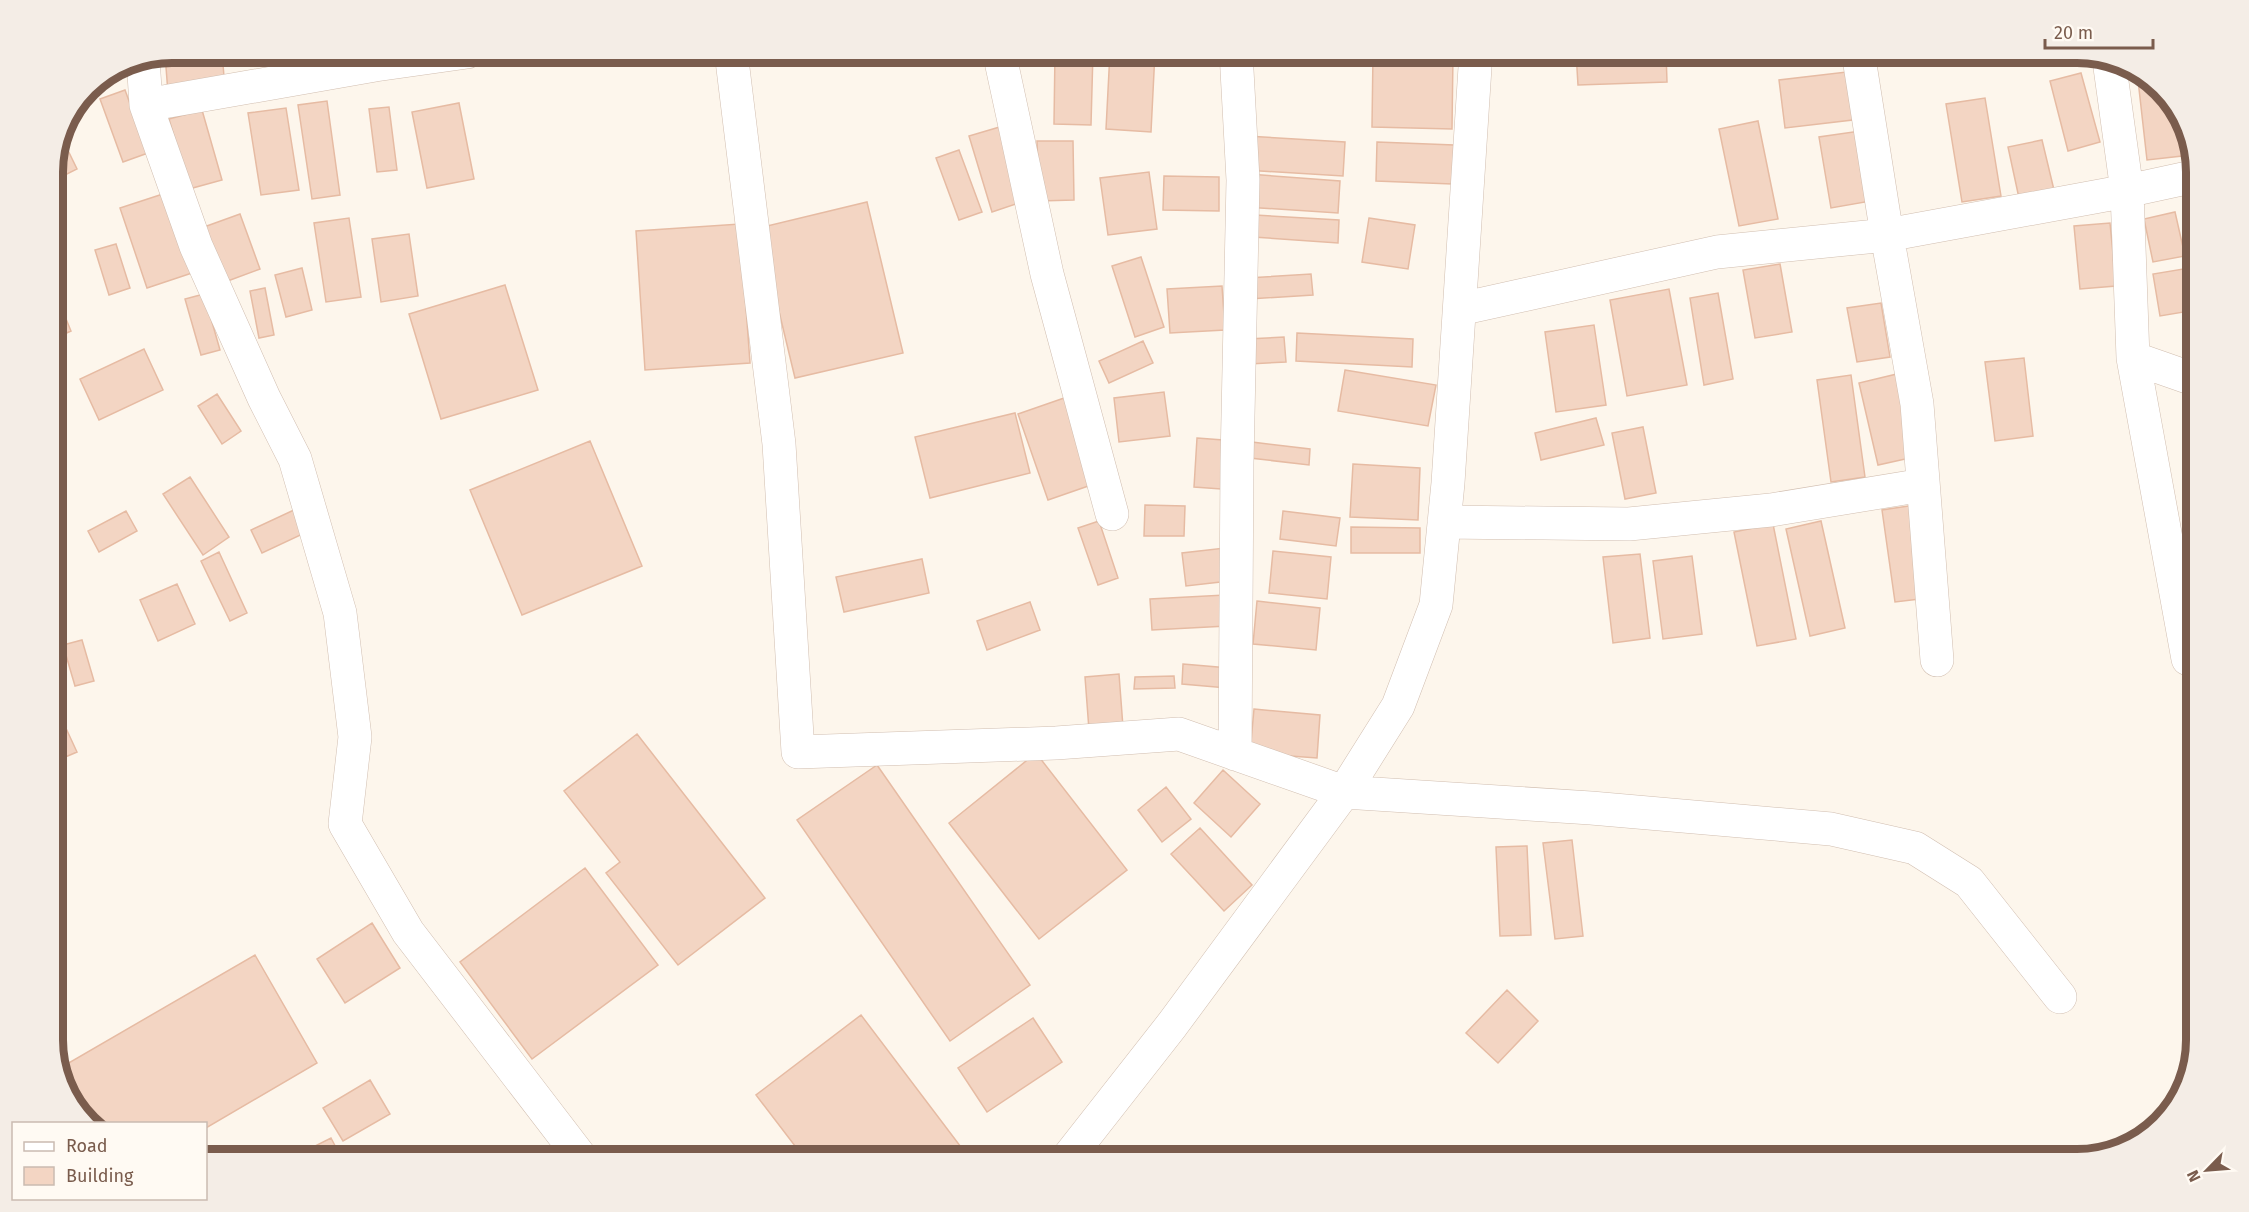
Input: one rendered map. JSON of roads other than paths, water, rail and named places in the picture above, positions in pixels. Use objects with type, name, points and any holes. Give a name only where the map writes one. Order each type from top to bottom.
[{"type":"street","points":[[146,105],[383,63]]},
{"type":"street","points":[[732,63],[779,444],[798,752],[1056,743],[1179,734],[1344,792],[1591,808],[1832,829],[1915,848],[1969,882],[2060,997]]},
{"type":"street","points":[[1001,63],[1047,274],[1112,514]]},
{"type":"street","points":[[1235,754],[1237,463],[1243,180],[1237,63]]},
{"type":"street","points":[[1076,1149],[1172,1025],[1344,792],[1398,706],[1436,605],[1460,309],[1475,63]]},
{"type":"street","points":[[1860,63],[1917,404],[1938,660]]},
{"type":"street","points":[[143,67],[146,105],[196,246],[264,398],[296,459],[340,613],[355,737],[345,824],[408,932],[574,1149]]},
{"type":"street","points":[[2110,68],[2127,191],[2133,358],[2186,648]]},
{"type":"street","points":[[1460,309],[1718,252],[1887,235],[2186,178]]},
{"type":"street","points":[[2133,358],[2186,377]]},
{"type":"street","points":[[1444,522],[1629,524],[1771,510],[1923,485]]}]
